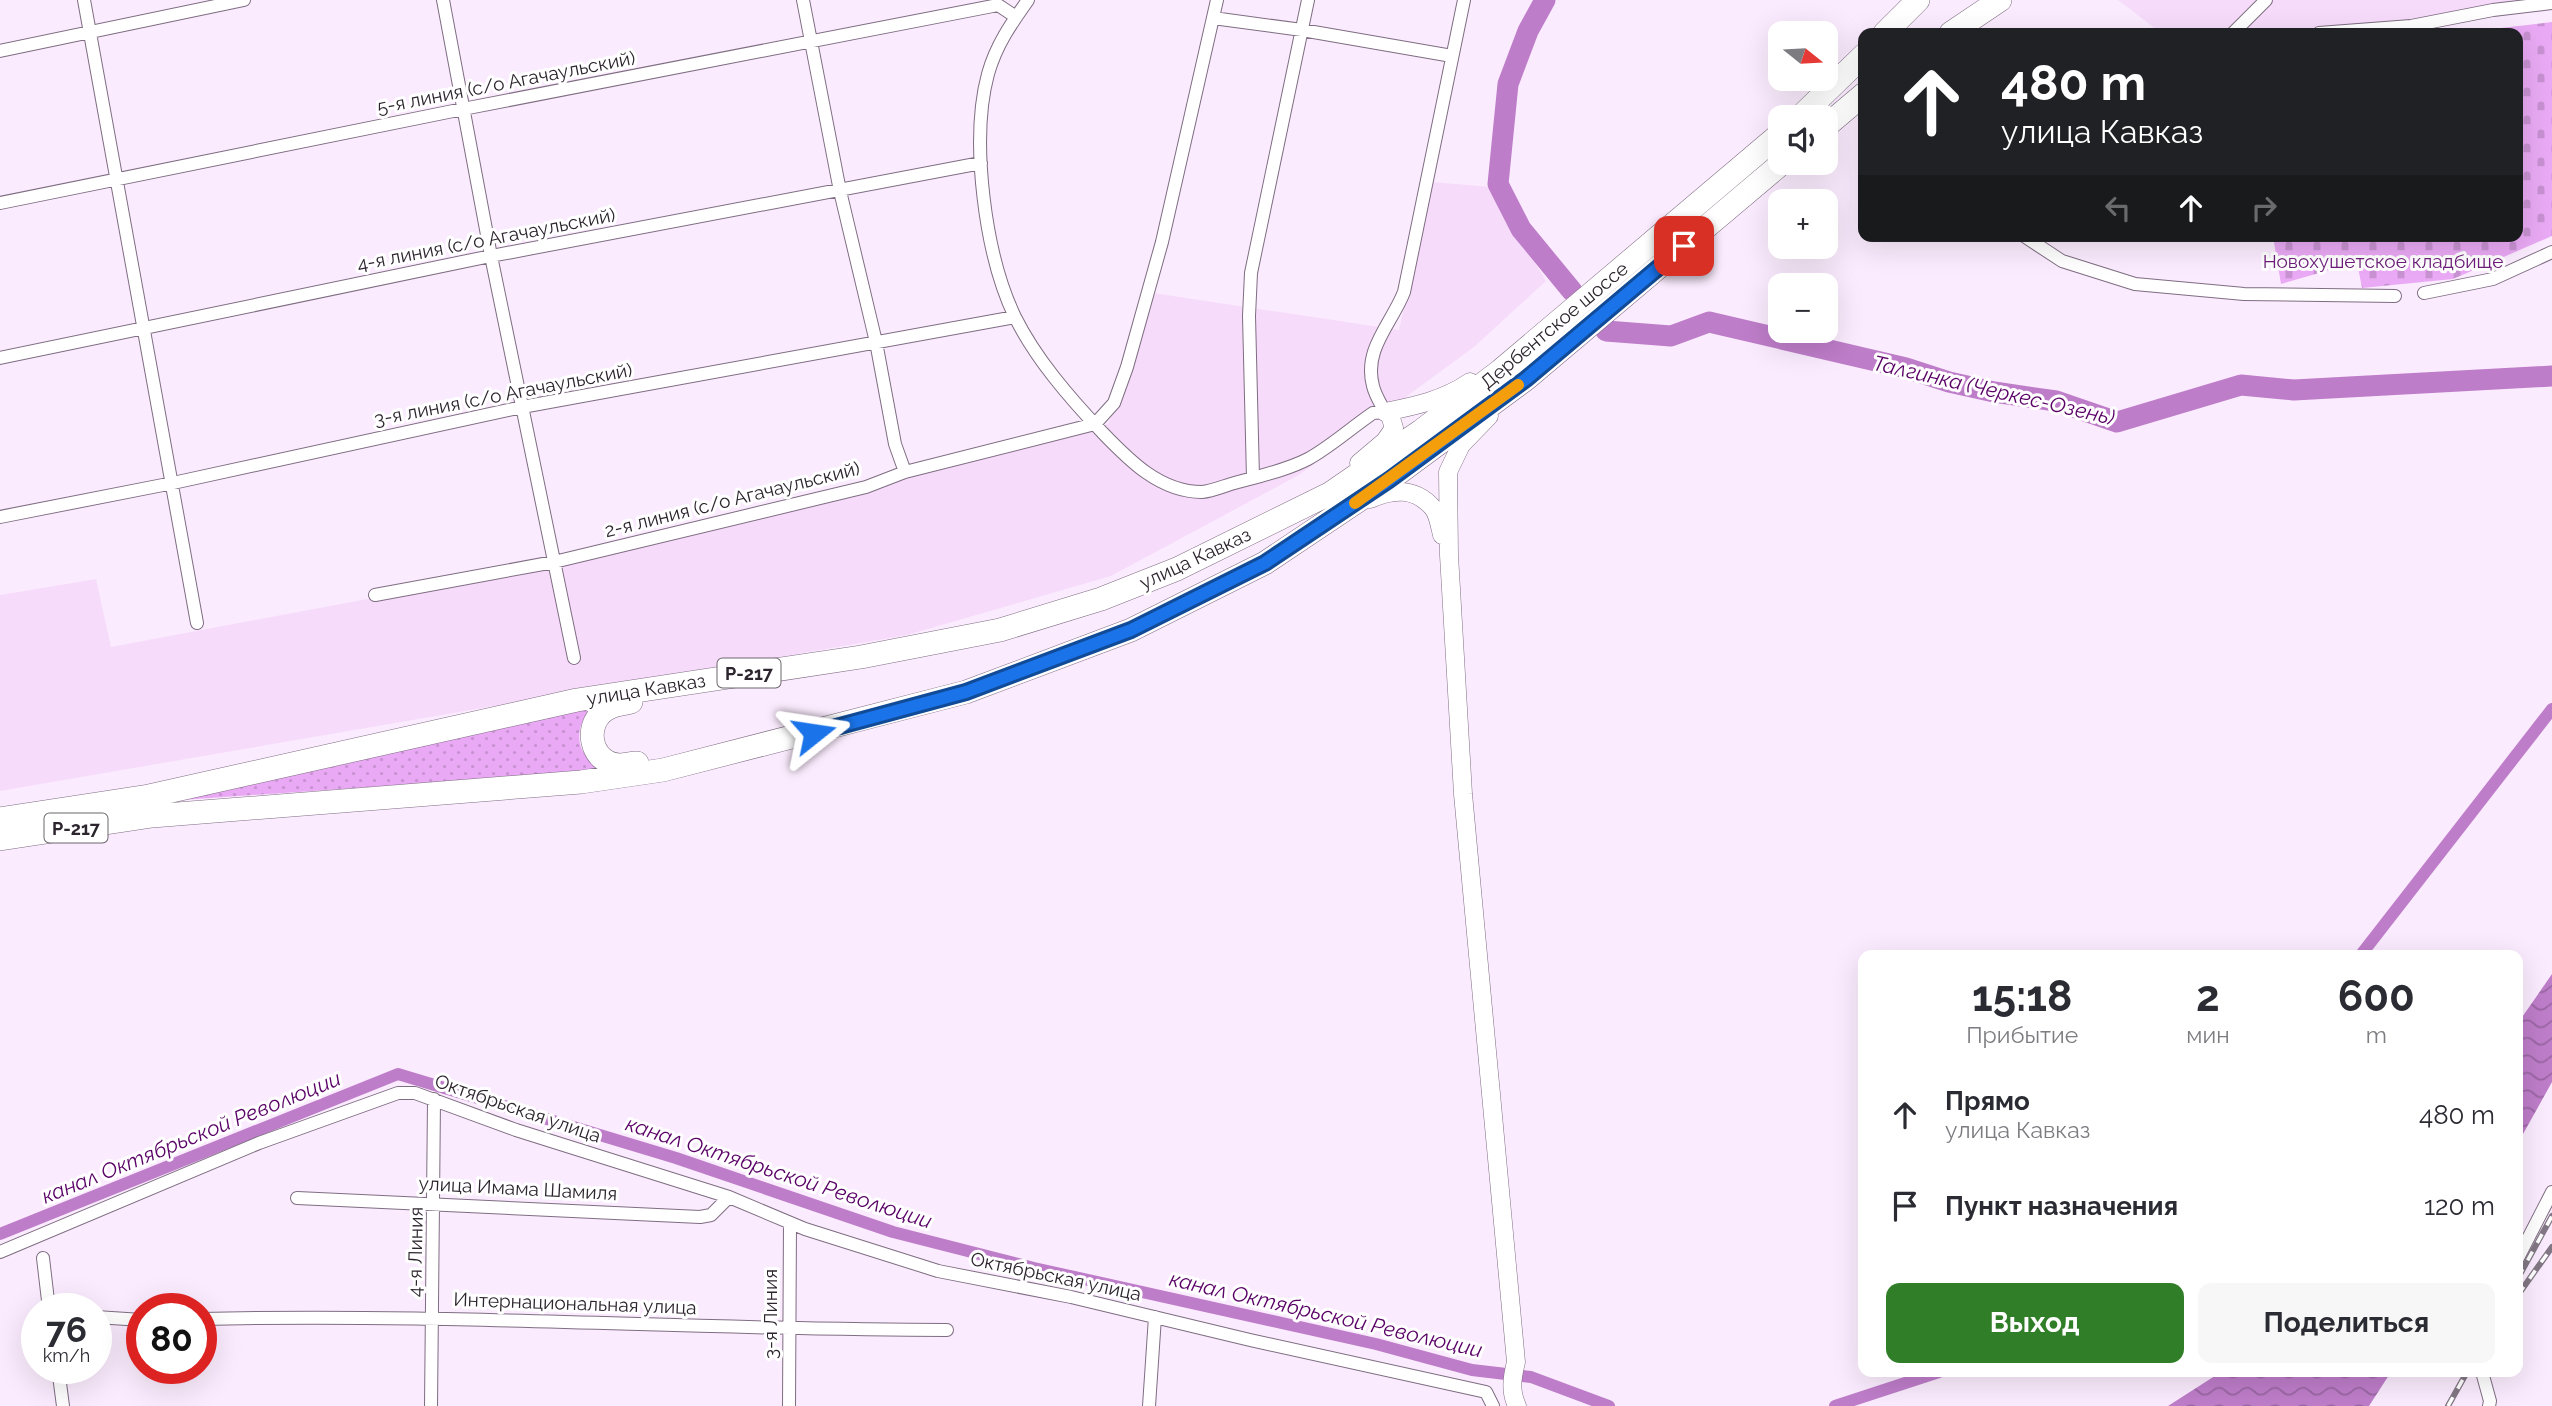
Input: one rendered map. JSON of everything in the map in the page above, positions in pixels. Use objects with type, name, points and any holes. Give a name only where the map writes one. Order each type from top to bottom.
[{"type":"highway","points":[[1890,28],[1918,0]]},
{"type":"highway","points":[[1958,28],[2000,0]]},
{"type":"highway","points":[[1812,105],[1858,61]]},
{"type":"highway","points":[[1838,116],[1858,99]]},
{"type":"highway","name":"Дербентское шоссе","points":[[1421,431],[1540,338],[1768,144]]},
{"type":"highway","points":[[760,672],[609,708],[598,716],[593,727],[591,740],[596,752],[606,761],[618,765],[764,746],[966,692],[1131,630],[1265,563],[1336,502],[1389,480],[1526,379],[1768,175]]},
{"type":"highway","name":"улица Кавказ","points":[[0,818],[149,796],[577,700],[862,657],[1000,630],[1101,599],[1336,502],[1421,431]]},
{"type":"highway","name":"Р-217","points":[[0,839],[152,816],[581,782],[663,770],[764,746]]},
{"type":"main road","points":[[1385,412],[1455,392],[1540,338]]},
{"type":"main road","points":[[1514,1394],[1516,1362],[1462,794],[1449,555],[1448,472],[1461,444],[1526,379]]},
{"type":"main road","points":[[1336,502],[1356,465],[1385,441],[1394,428],[1390,415],[1385,412]]},
{"type":"main road","points":[[1336,502],[1390,491],[1416,494],[1434,509],[1449,555]]},
{"type":"street","points":[[84,0],[197,623]]},
{"type":"street","points":[[0,51],[244,0]]},
{"type":"street","points":[[443,0],[491,256],[574,658]]},
{"type":"street","points":[[803,0],[840,191],[876,342],[895,443],[905,472]]},
{"type":"street","points":[[1028,0],[1001,38],[988,74],[981,117],[981,163],[996,265],[1015,317],[1041,361],[1095,425],[1121,452],[1150,476],[1176,488],[1203,492],[1307,459],[1373,413],[1385,412],[1373,387],[1372,360],[1378,337],[1398,309],[1404,292],[1464,0]]},
{"type":"street","points":[[1095,425],[1114,403],[1127,367],[1161,242],[1217,0]]},
{"type":"street","points":[[1253,478],[1249,316],[1251,273],[1308,0]]},
{"type":"street","points":[[2238,28],[2266,0]]},
{"type":"street","points":[[2385,28],[2552,3]]},
{"type":"street","name":"5-я линия (с/о Агачаульский)","points":[[0,203],[463,109],[998,5],[1016,17]]},
{"type":"street","points":[[1213,18],[1302,30],[1452,57]]},
{"type":"street","name":"4-я линия (с/о Агачаульский)","points":[[0,358],[491,256],[981,163]]},
{"type":"street","points":[[2033,242],[2062,261],[2135,284],[2244,294],[2395,296]]},
{"type":"street","points":[[2424,293],[2493,279],[2552,252]]},
{"type":"street","name":"3-я линия (с/о Агачаульский)","points":[[0,517],[173,483],[522,407],[1015,317]]},
{"type":"street","name":"2-я линия (с/о Агачаульский)","points":[[374,595],[554,562],[866,487],[905,472],[1095,425]]},
{"type":"street","name":"Октябрьская улица","points":[[0,1252],[259,1143],[398,1093],[415,1093],[516,1130],[729,1197],[790,1223],[938,1271],[1071,1297],[1486,1392],[1494,1406]]},
{"type":"street","name":"4-я Линия","points":[[431,1406],[434,1099]]},
{"type":"street","points":[[2523,1248],[2552,1192]]},
{"type":"street","name":"улица Имама Шамиля","points":[[297,1198],[700,1217],[711,1215],[729,1197]]},
{"type":"street","name":"3-я Линия","points":[[789,1406],[790,1223]]},
{"type":"street","points":[[43,1258],[48,1293]]},
{"type":"street","points":[[1149,1406],[1155,1317]]},
{"type":"street","name":"Интернациональная улица","points":[[217,1319],[433,1318],[790,1329],[947,1330]]},
{"type":"street","points":[[2483,1377],[2489,1406]]},
{"type":"street","points":[[60,1384],[63,1406]]},
{"type":"street","points":[[1494,1406],[1514,1394]]},
{"type":"shaded area","points":[[2118,0],[2552,0],[2552,10],[2395,28],[2154,28]]},
{"type":"shaded area","points":[[1432,182],[1503,188],[1513,226],[1546,281],[1474,347],[1299,475],[1111,576],[907,635],[0,791],[0,595],[96,579],[111,647],[628,550],[1108,424],[1135,359],[1153,293],[1399,330]]},
{"type":"green space","name":"Новохушетское кладбище","points":[[2552,22],[2552,236],[2453,279],[2362,288],[2357,262],[2281,284],[2274,242],[2523,242],[2523,28],[2501,28]]},
{"type":"green space","points":[[592,706],[581,724],[580,742],[587,758],[604,771],[181,800]]},
{"type":"water","points":[[2552,974],[2552,1082],[2523,1134],[2523,1016]]},
{"type":"water","points":[[2213,1377],[2388,1377],[2369,1406],[2168,1406]]},
{"type":"waterway","name":"Талгинка (Черкес-Озень)","points":[[1545,0],[1528,31],[1508,84],[1498,184],[1521,229],[1572,291]]},
{"type":"waterway","name":"Талгинка (Черкес-Озень)","points":[[1606,331],[1671,336],[1709,322],[1906,368],[1949,382],[2056,401],[2117,422],[2241,385],[2294,390],[2552,376]]},
{"type":"waterway","name":"канал Октябрьской Революции","points":[[2365,950],[2552,709]]},
{"type":"waterway","name":"канал Октябрьской Революции","points":[[0,1234],[398,1074],[676,1158],[893,1232],[1034,1268],[1376,1344],[1472,1370],[1531,1377],[1609,1406]]},
{"type":"waterway","name":"канал Октябрьской Революции","points":[[1835,1406],[1924,1377]]},
{"type":"railway","points":[[2523,1269],[2552,1216]]},
{"type":"railway","points":[[2523,1288],[2552,1247]]},
{"type":"railway","points":[[2448,1406],[2464,1377]]},
{"type":"slow traffic","points":[[1355,503],[1518,385]]},
{"type":"route","points":[[814,733],[966,692],[1131,630],[1265,563],[1389,480],[1526,379],[1684,246]]}]
